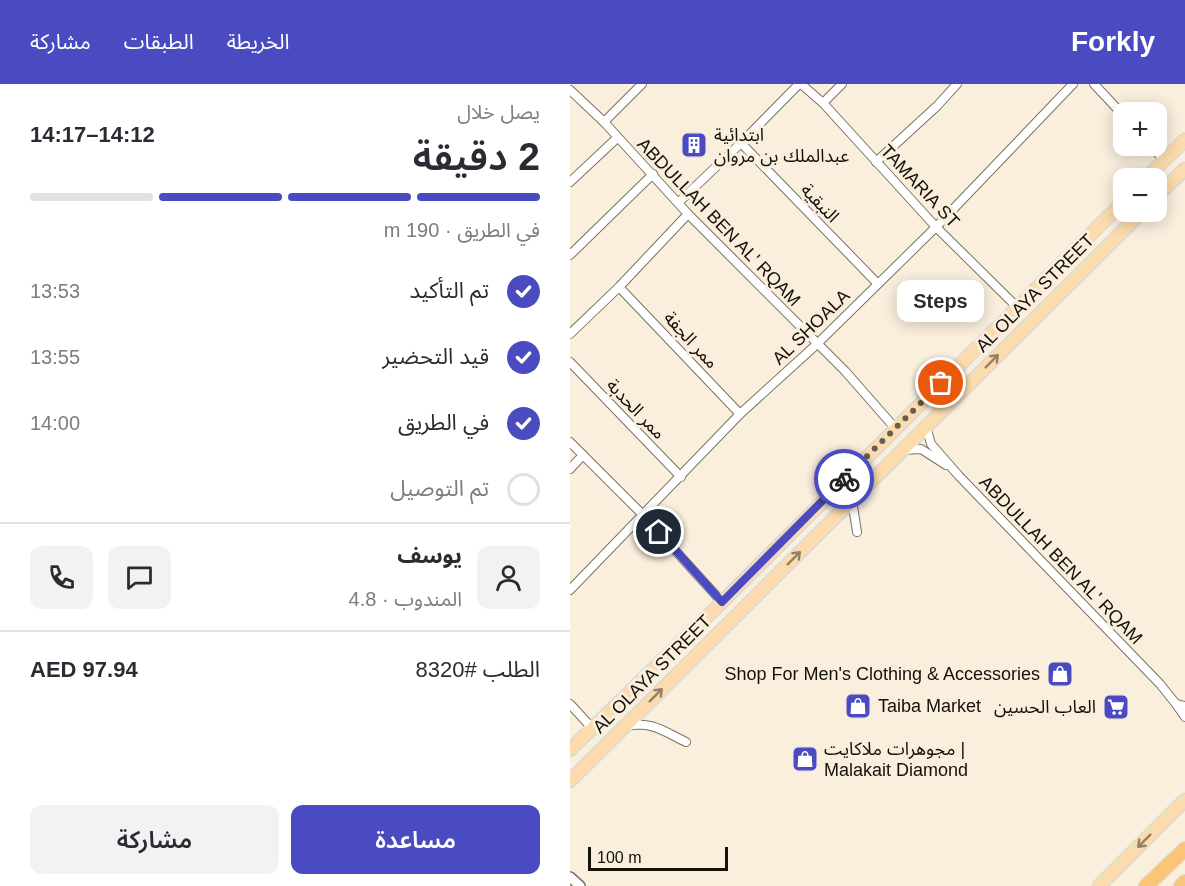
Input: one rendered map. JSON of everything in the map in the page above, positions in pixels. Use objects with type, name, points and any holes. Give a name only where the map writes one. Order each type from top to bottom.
[{"type":"highway","points":[[1146,886],[1185,849]]},
{"type":"highway","points":[[1181,886],[1185,882]]},
{"type":"main road","points":[[1156,168],[1185,140]]},
{"type":"main road","points":[[1167,186],[1185,169]]},
{"type":"main road","name":"AL OLAYA STREET","points":[[570,750],[722,602],[1113,212]]},
{"type":"main road","name":"AL OLAYA STREET","points":[[570,781],[1132,222]]},
{"type":"main road","points":[[1099,886],[1185,800]]},
{"type":"street","points":[[604,122],[642,84]]},
{"type":"street","points":[[679,202],[800,84]]},
{"type":"street","name":"TAMARIA ST","points":[[800,84],[823,103],[936,227],[1018,308]]},
{"type":"street","points":[[823,103],[842,84]]},
{"type":"street","points":[[876,162],[937,106],[957,84]]},
{"type":"street","name":"AL SHOALA","points":[[570,590],[740,414],[817,344],[936,227],[1073,84]]},
{"type":"street","points":[[1094,84],[1113,104]]},
{"type":"street","name":"ABDULLAH BEN AL' RQAM","points":[[570,90],[604,122],[688,214],[845,370],[895,428]]},
{"type":"street","points":[[570,182],[617,138]]},
{"type":"street","name":"النبقية","points":[[741,143],[877,283]]},
{"type":"street","points":[[1160,156],[1164,160]]},
{"type":"street","points":[[570,255],[653,174]]},
{"type":"street","points":[[570,334],[620,287],[688,214]]},
{"type":"street","name":"ممر الجفة","points":[[620,287],[740,414]]},
{"type":"street","name":"ممر الحدبة","points":[[570,362],[681,477]]},
{"type":"street","name":"ABDULLAH BEN AL' RQAM","points":[[926,426],[931,444],[959,476],[1181,705],[1185,717]]},
{"type":"street","points":[[570,442],[643,515],[722,602]]},
{"type":"street","points":[[902,451],[921,449],[942,461],[959,476]]},
{"type":"street","points":[[570,469],[583,455]]},
{"type":"street","points":[[852,500],[857,532]]},
{"type":"street","points":[[570,704],[592,728]]},
{"type":"street","points":[[625,727],[642,723],[686,742]]},
{"type":"street","points":[[570,877],[580,886]]},
{"type":"way so far","points":[[844,479],[941,383]]},
{"type":"place","name":"ابتدائية عبدالملك بن مروان","points":[[694,145]]},
{"type":"place","name":"Steps","points":[[941,383]]},
{"type":"place","name":"Shop For Men's Clothing & Accessories","points":[[1060,674]]},
{"type":"place","name":"Taiba Market","points":[[858,706]]},
{"type":"place","name":"العاب الحسين","points":[[1116,707]]},
{"type":"place","name":"مجوهرات ملاكايت | Malakait Diamond","points":[[805,759]]},
{"type":"route","points":[[659,532],[722,602],[844,479]]}]
